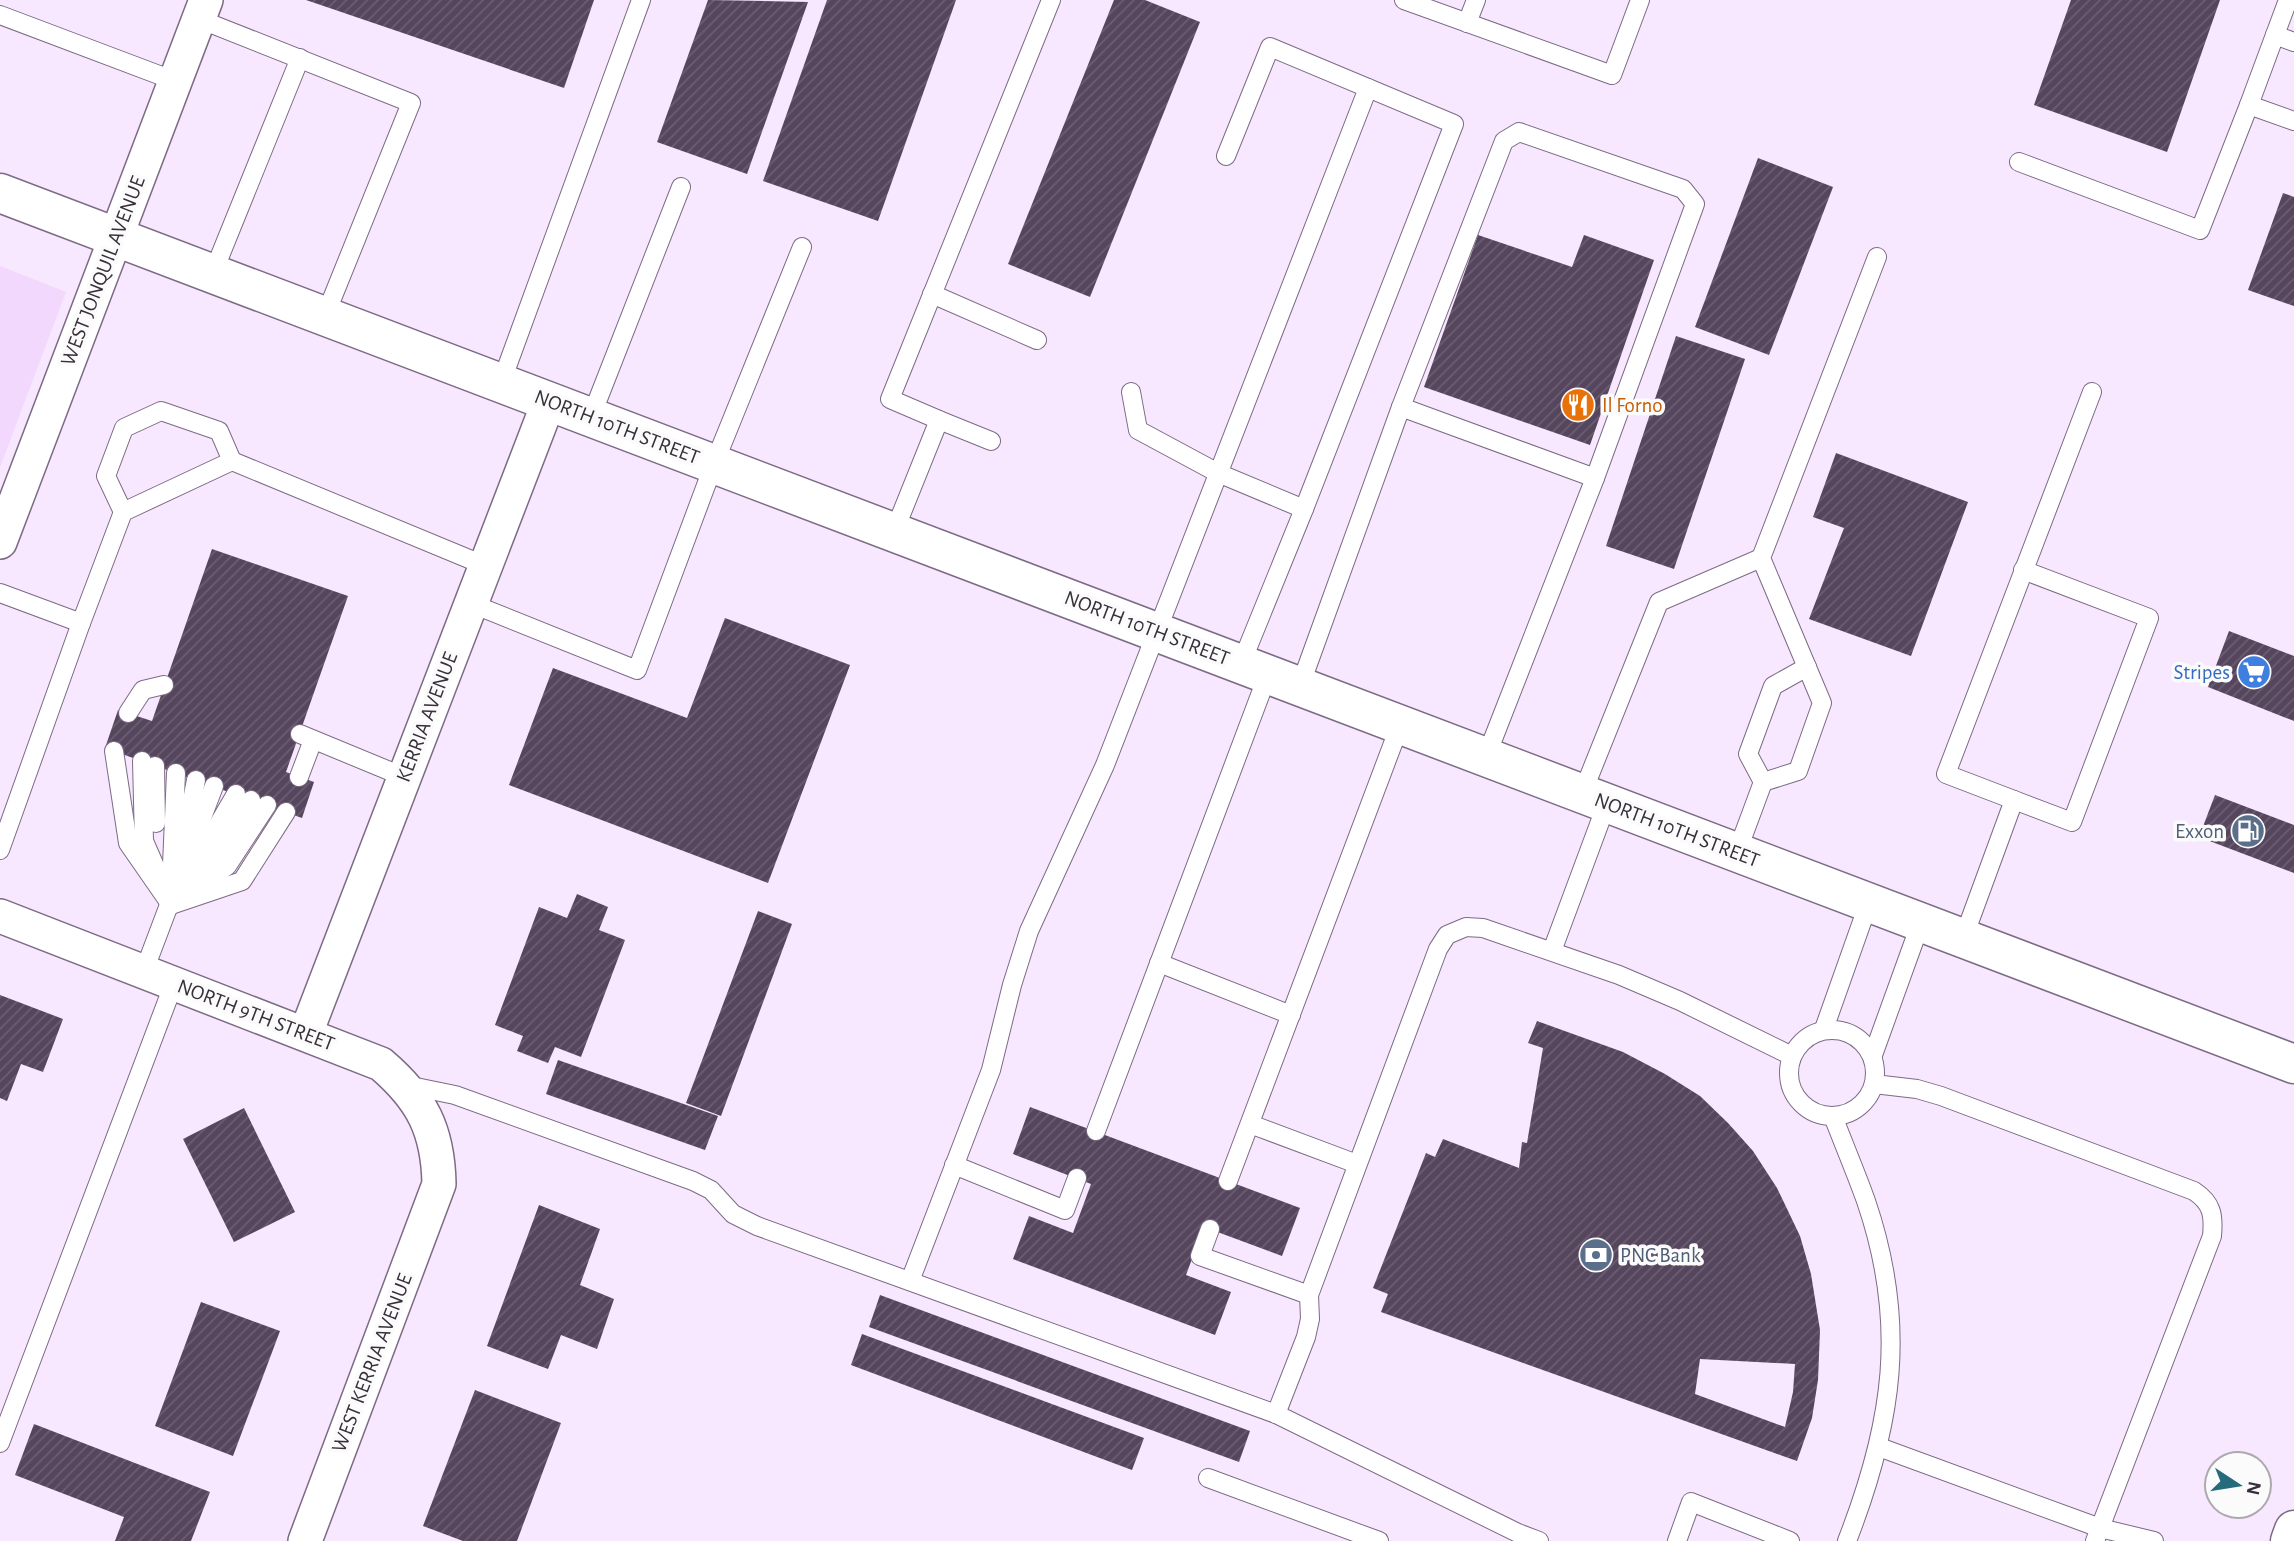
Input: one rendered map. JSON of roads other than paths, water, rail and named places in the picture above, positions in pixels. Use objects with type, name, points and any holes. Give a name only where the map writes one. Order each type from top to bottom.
[{"type":"main road","name":"NORTH 10TH STREET","points":[[0,193],[2294,1064]]},
{"type":"main road","points":[[2290,1541],[2294,1530]]},
{"type":"street","name":"WEST JONQUIL AVENUE","points":[[0,542],[203,9]]},
{"type":"street","name":"KERRIA AVENUE","points":[[306,1033],[549,401]]},
{"type":"street","name":"NORTH 9TH STREET","points":[[0,916],[381,1064],[406,1085],[429,1123],[439,1154],[439,1184]]},
{"type":"street","name":"WEST KERRIA AVENUE","points":[[305,1541],[439,1184]]},
{"type":"lane","points":[[501,383],[641,0]]},
{"type":"lane","points":[[991,441],[890,399],[1051,0]]},
{"type":"lane","points":[[1404,0],[1612,75],[1640,0]]},
{"type":"lane","points":[[1467,23],[1476,0]]},
{"type":"lane","points":[[2019,162],[2200,230],[2288,0]]},
{"type":"lane","points":[[203,9],[300,58],[411,103],[325,316]]},
{"type":"lane","points":[[0,15],[175,81]]},
{"type":"lane","points":[[2275,35],[2294,42]]},
{"type":"lane","points":[[1226,156],[1270,47],[1454,124],[1304,509],[1270,675]]},
{"type":"lane","points":[[213,273],[300,58]]},
{"type":"lane","points":[[910,1281],[990,1070],[1029,930],[1105,765],[1368,88]]},
{"type":"lane","points":[[2249,105],[2294,121]]},
{"type":"lane","points":[[1096,1131],[1270,675],[1401,407],[1504,141],[1518,132],[1683,189],[1695,204],[1594,478],[1486,757]]},
{"type":"lane","points":[[591,417],[681,187]]},
{"type":"lane","points":[[470,603],[637,670],[714,464],[802,247]]},
{"type":"lane","points":[[1763,782],[1797,771],[1822,703],[1761,558],[1877,257]]},
{"type":"lane","points":[[932,295],[1037,340]]},
{"type":"lane","points":[[1131,392],[1138,430],[1218,473],[1304,509]]},
{"type":"lane","points":[[2023,570],[2149,618],[2072,822],[1946,774],[2023,570],[2092,392]]},
{"type":"lane","points":[[1401,407],[1594,478]]},
{"type":"lane","points":[[123,512],[106,476],[124,428],[162,411],[219,431],[232,461],[486,566]]},
{"type":"lane","points":[[894,532],[939,419]]},
{"type":"lane","points":[[0,850],[123,512],[232,461]]},
{"type":"lane","points":[[1552,951],[1595,799],[1659,602],[1761,558]]},
{"type":"lane","points":[[0,593],[81,623]]},
{"type":"lane","points":[[1737,852],[1763,782],[1748,754],[1773,686],[1807,667]]},
{"type":"lane","points":[[128,713],[143,690],[164,685]]},
{"type":"lane","points":[[1228,1181],[1400,724]]},
{"type":"lane","points":[[299,777],[306,737],[404,777]]},
{"type":"lane","points":[[114,751],[128,844],[171,905]]},
{"type":"lane","points":[[148,763],[145,841],[171,905]]},
{"type":"lane","points":[[171,905],[176,773]]},
{"type":"lane","points":[[0,1443],[159,977],[196,780]]},
{"type":"lane","points":[[171,905],[214,786]]},
{"type":"lane","points":[[251,800],[227,866],[171,905],[251,800]]},
{"type":"lane","points":[[1963,939],[2014,800]]},
{"type":"lane","points":[[171,905],[242,881],[286,812]]},
{"type":"lane","points":[[1824,1029],[1869,902]]},
{"type":"lane","points":[[1872,1055],[1921,922]]},
{"type":"lane","points":[[1276,1414],[1306,1337],[1310,1319],[1308,1295],[1437,949],[1447,935],[1466,927],[1483,928],[1552,951],[1681,1001],[1792,1056]]},
{"type":"lane","points":[[1159,963],[1291,1015]]},
{"type":"lane","points":[[1824,1029],[1839,1029],[1853,1034],[1864,1043],[1872,1055],[1876,1069],[1869,1096],[1859,1107],[1847,1114],[1819,1115],[1797,1099],[1790,1085],[1788,1071],[1799,1044],[1810,1034],[1824,1029]]},
{"type":"lane","points":[[1874,1084],[1917,1089],[1941,1096],[2194,1191],[2207,1200],[2214,1215],[2213,1236],[2097,1535]]},
{"type":"lane","points":[[406,1085],[455,1094],[693,1181],[711,1189],[733,1214],[757,1226],[1276,1414],[1539,1541]]},
{"type":"lane","points":[[1833,1116],[1866,1203],[1880,1252],[1889,1308],[1892,1362],[1879,1447],[1847,1541]]},
{"type":"lane","points":[[1250,1124],[1357,1164]]},
{"type":"lane","points":[[954,1165],[1065,1210],[1077,1178]]},
{"type":"lane","points":[[1210,1228],[1200,1255],[1308,1295]]},
{"type":"lane","points":[[1879,1447],[2097,1535],[2154,1541]]},
{"type":"lane","points":[[1208,1478],[1379,1541]]},
{"type":"lane","points":[[1677,1541],[1691,1502],[1790,1541]]},
{"type":"place","name":"Il Forno","points":[[1578,405]]},
{"type":"place","name":"Stripes","points":[[2254,672]]},
{"type":"place","name":"Exxon","points":[[2248,831]]},
{"type":"place","name":"PNC Bank","points":[[1596,1255]]}]
